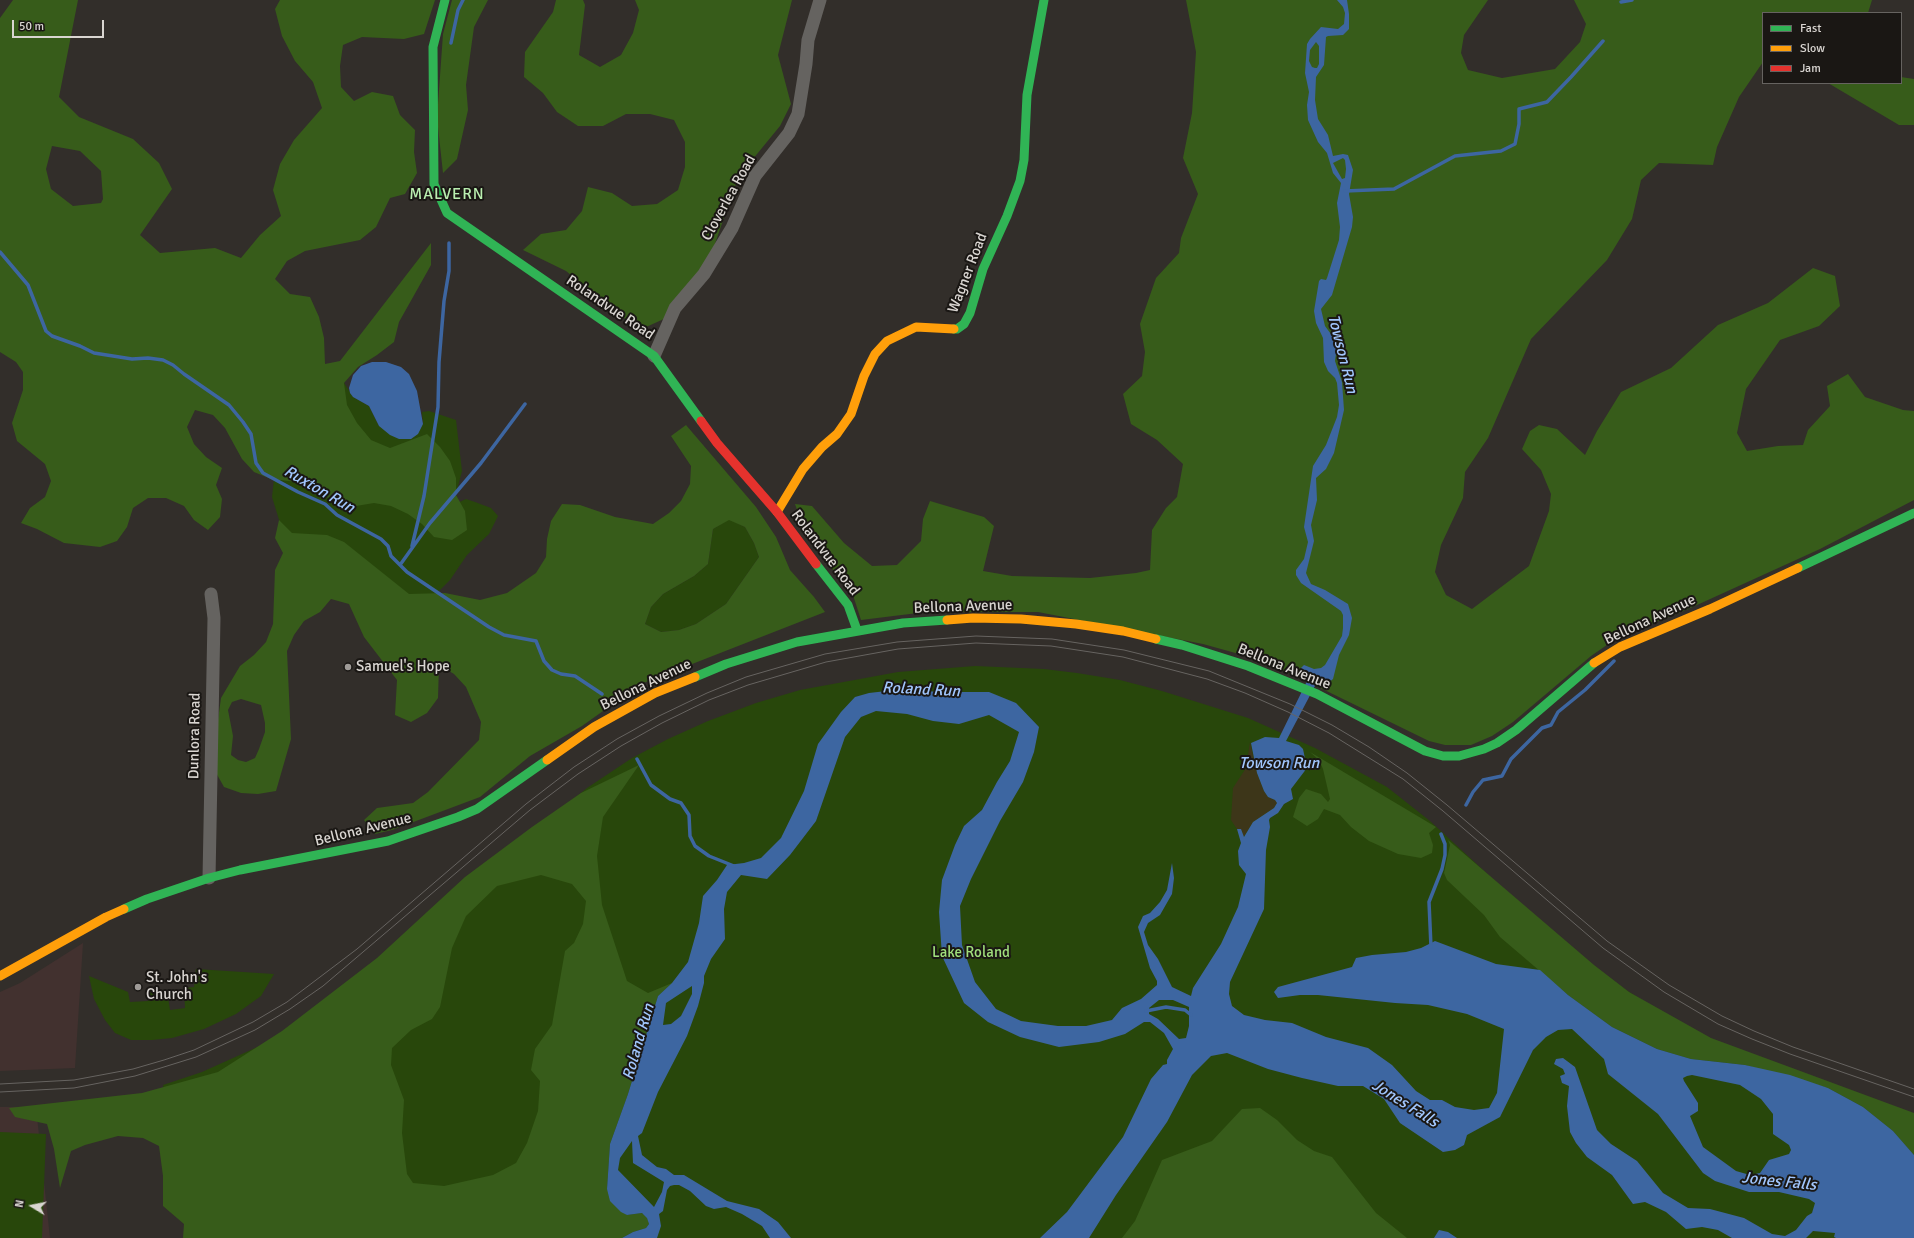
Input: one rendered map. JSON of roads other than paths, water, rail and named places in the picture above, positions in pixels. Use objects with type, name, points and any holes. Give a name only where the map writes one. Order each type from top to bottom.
[{"type":"main road","name":"Rolandvue Road","points":[[445,0],[433,47],[434,184],[447,213],[654,356],[717,443],[777,512],[848,605],[857,630]]},
{"type":"main road","name":"Wagner Road","points":[[777,512],[803,469],[822,447],[837,434],[851,414],[864,376],[875,354],[888,341],[916,327],[957,329],[964,324],[970,313],[983,269],[1007,216],[1020,181],[1024,160],[1027,95],[1044,0]]},
{"type":"main road","name":"Bellona Avenue","points":[[0,976],[118,911],[147,899],[209,878],[240,870],[388,841],[441,824],[478,809],[594,727],[655,693],[748,657],[797,642],[857,630],[910,623],[973,618],[1068,623],[1123,631],[1182,645],[1248,666],[1317,694],[1426,750],[1443,756],[1459,756],[1484,749],[1497,743],[1516,730],[1596,662],[1620,647],[1730,599],[1914,513]]},
{"type":"street","name":"Cloverlea Road","points":[[654,356],[674,308],[704,274],[732,228],[755,176],[789,133],[798,114],[806,64],[808,40],[820,0]]},
{"type":"street","name":"Dunlora Road","points":[[209,878],[214,618],[211,594]]},
{"type":"water","points":[[1337,0],[1347,0],[1349,29],[1343,35],[1326,37],[1324,65],[1316,77],[1315,100],[1318,119],[1328,135],[1333,156],[1343,154],[1348,155],[1353,170],[1349,194],[1353,217],[1352,227],[1332,295],[1321,309],[1325,326],[1336,341],[1337,347],[1335,361],[1342,382],[1344,410],[1334,453],[1326,469],[1316,478],[1317,500],[1311,525],[1314,541],[1306,573],[1311,584],[1325,590],[1348,604],[1352,618],[1349,635],[1339,655],[1333,679],[1328,683],[1317,682],[1286,741],[1299,745],[1303,749],[1307,768],[1291,789],[1293,799],[1284,804],[1278,813],[1269,820],[1270,827],[1266,850],[1264,909],[1230,982],[1229,994],[1232,1006],[1244,1015],[1265,1020],[1292,1023],[1326,1037],[1368,1048],[1392,1065],[1416,1091],[1430,1100],[1442,1100],[1455,1107],[1474,1110],[1489,1108],[1497,1093],[1504,1029],[1467,1014],[1428,1005],[1318,995],[1300,995],[1278,998],[1274,992],[1278,987],[1352,967],[1356,958],[1406,952],[1421,948],[1435,941],[1496,964],[1540,970],[1568,995],[1612,1027],[1657,1049],[1691,1059],[1745,1065],[1790,1075],[1828,1088],[1863,1107],[1893,1131],[1914,1155],[1914,1238],[1836,1238],[1834,1237],[1835,1233],[1813,1231],[1806,1238],[1732,1238],[1718,1230],[1702,1227],[1686,1229],[1666,1212],[1645,1202],[1633,1204],[1612,1175],[1587,1157],[1576,1143],[1570,1132],[1567,1106],[1569,1086],[1562,1083],[1560,1076],[1565,1074],[1563,1069],[1554,1064],[1556,1059],[1563,1058],[1575,1067],[1597,1130],[1611,1144],[1637,1161],[1663,1193],[1688,1208],[1710,1209],[1744,1218],[1772,1234],[1785,1236],[1796,1230],[1807,1216],[1812,1213],[1815,1203],[1809,1199],[1779,1192],[1749,1192],[1715,1181],[1703,1173],[1658,1114],[1608,1074],[1604,1059],[1572,1029],[1558,1030],[1546,1037],[1533,1050],[1500,1117],[1467,1135],[1464,1145],[1455,1150],[1443,1152],[1400,1123],[1384,1099],[1363,1086],[1338,1086],[1302,1078],[1268,1069],[1227,1053],[1211,1056],[1192,1075],[1167,1122],[1116,1195],[1089,1238],[1040,1238],[1067,1212],[1123,1137],[1151,1079],[1163,1065],[1167,1064],[1167,1060],[1173,1049],[1164,1033],[1150,1022],[1144,1022],[1125,1034],[1099,1042],[1059,1047],[1020,1037],[988,1022],[964,1003],[942,956],[939,912],[942,880],[964,826],[982,810],[1010,761],[1019,732],[989,715],[959,724],[933,721],[907,714],[876,711],[861,717],[845,737],[816,821],[790,855],[767,879],[741,875],[727,892],[724,909],[725,939],[711,959],[704,976],[704,983],[698,1006],[687,1036],[658,1092],[642,1133],[638,1136],[642,1155],[657,1167],[666,1169],[674,1175],[684,1175],[727,1201],[759,1209],[778,1222],[791,1238],[770,1238],[762,1226],[742,1214],[726,1207],[714,1209],[706,1206],[690,1191],[679,1185],[674,1185],[670,1186],[667,1190],[663,1211],[659,1214],[661,1226],[657,1238],[622,1238],[633,1232],[646,1228],[649,1224],[647,1218],[642,1213],[627,1215],[621,1212],[610,1201],[607,1189],[610,1144],[628,1094],[658,996],[672,983],[688,962],[699,923],[703,896],[717,880],[727,865],[744,863],[761,858],[781,838],[804,791],[818,744],[841,712],[855,697],[869,693],[904,689],[939,692],[989,692],[1016,703],[1039,727],[1034,752],[1023,782],[1000,821],[971,879],[960,906],[962,945],[975,982],[996,1009],[1021,1021],[1058,1026],[1086,1026],[1112,1020],[1122,1008],[1141,999],[1157,985],[1157,981],[1150,968],[1138,927],[1143,916],[1150,913],[1160,902],[1167,890],[1172,863],[1174,878],[1172,894],[1160,915],[1148,923],[1144,932],[1148,945],[1158,959],[1172,987],[1191,996],[1193,988],[1221,944],[1238,907],[1246,874],[1239,865],[1238,851],[1241,843],[1237,829],[1241,829],[1244,837],[1253,822],[1274,808],[1277,803],[1275,800],[1268,797],[1264,791],[1257,773],[1251,743],[1265,737],[1279,738],[1308,679],[1300,675],[1300,669],[1304,665],[1314,669],[1321,668],[1325,665],[1342,636],[1343,615],[1341,611],[1301,583],[1296,575],[1296,570],[1304,559],[1308,542],[1304,527],[1313,466],[1326,445],[1337,417],[1339,405],[1337,383],[1335,378],[1328,371],[1324,362],[1323,338],[1316,323],[1314,311],[1319,281],[1321,279],[1326,280],[1327,278],[1339,240],[1340,227],[1337,203],[1341,183],[1333,173],[1327,153],[1318,142],[1308,120],[1307,105],[1309,92],[1305,73],[1307,44],[1321,27],[1338,29],[1344,24],[1345,13],[1343,7]],"holes":[[[1316,42],[1319,46],[1319,64],[1317,68],[1312,67],[1309,61],[1310,50]],[[1343,158],[1345,160],[1346,169],[1345,178],[1342,179],[1333,163]],[[692,986],[692,994],[681,1016],[671,1024],[663,1025],[666,1003]],[[1159,1000],[1173,1000],[1189,1007],[1189,1026],[1186,1038],[1179,1039],[1158,1019],[1149,1014],[1149,1008]],[[1692,1075],[1740,1085],[1761,1099],[1773,1114],[1773,1134],[1789,1145],[1791,1150],[1789,1154],[1769,1160],[1760,1173],[1750,1175],[1736,1171],[1703,1147],[1690,1116],[1698,1111],[1698,1103],[1683,1078]],[[632,1141],[633,1163],[664,1182],[662,1192],[654,1207],[618,1170],[620,1158]]]},
{"type":"water","points":[[372,362],[386,362],[401,367],[409,374],[417,391],[423,424],[418,434],[411,439],[399,439],[390,435],[379,426],[369,406],[353,397],[350,393],[349,388],[353,375],[361,366]]},
{"type":"water","points":[[1439,1230],[1448,1232],[1457,1238],[1434,1238]]},
{"type":"waterway","points":[[451,43],[458,10],[463,0]]},
{"type":"waterway","points":[[1621,2],[1632,0]]},
{"type":"waterway","points":[[1345,191],[1394,189],[1455,156],[1501,151],[1515,144],[1519,124],[1519,109],[1547,102],[1603,41]]},
{"type":"waterway","points":[[412,546],[424,496],[438,407],[439,362],[444,301],[449,271],[449,243]]},
{"type":"waterway","name":"Ruxton Run","points":[[0,252],[28,285],[46,331],[52,336],[80,346],[94,353],[132,359],[148,358],[163,360],[173,365],[229,405],[251,434],[256,463],[263,473],[298,492],[325,504],[337,515],[381,539],[388,546],[391,556],[407,572],[489,627],[504,635],[536,641],[544,661],[552,670],[561,674],[575,676],[602,694]]},
{"type":"waterway","points":[[400,565],[430,523],[481,463],[525,404]]},
{"type":"waterway","points":[[1466,805],[1473,792],[1483,780],[1502,776],[1511,759],[1542,728],[1551,725],[1558,712],[1585,690],[1614,661]]},
{"type":"waterway","name":"Ruxton Run","points":[[637,759],[651,785],[670,799],[681,803],[689,815],[690,836],[695,846],[709,856],[734,866]]},
{"type":"waterway","points":[[1431,947],[1429,902],[1442,869],[1445,855],[1445,844],[1441,834]]},
{"type":"waterway","name":"Roland Run","points":[[1146,1011],[1166,1007],[1185,1010],[1191,1015]]},
{"type":"tram line","points":[[0,1084],[74,1080],[133,1069],[194,1050],[253,1022],[287,1002],[357,949],[526,804],[574,767],[617,739],[659,716],[707,693],[746,677],[825,654],[897,642],[976,636],[1052,639],[1124,650],[1209,671],[1290,704],[1332,725],[1369,747],[1407,773],[1447,805],[1607,941],[1669,985],[1722,1016],[1754,1031],[1793,1047],[1914,1089]]},
{"type":"tram line","points":[[0,1092],[74,1088],[135,1076],[196,1057],[255,1030],[290,1009],[323,986],[530,810],[578,774],[621,746],[662,723],[709,700],[748,685],[826,662],[898,649],[976,643],[1051,646],[1123,657],[1207,679],[1245,693],[1288,712],[1329,733],[1403,779],[1443,811],[1603,948],[1664,992],[1718,1024],[1752,1039],[1790,1054],[1914,1097]]},
{"type":"place","name":"Samuel's Hope","points":[[348,667]]},
{"type":"place","name":"St. John's Church","points":[[138,987]]},
{"type":"district","name":"MALVERN","points":[[447,195]]},
{"type":"water label","name":"Towson Run","points":[[1342,354]]},
{"type":"water label","name":"Towson Run","points":[[1279,764]]},
{"type":"water label","name":"Jones Falls","points":[[1405,1104]]},
{"type":"water label","name":"Jones Falls","points":[[1779,1182]]},
{"type":"park label","name":"Lake Roland","points":[[971,953]]}]
